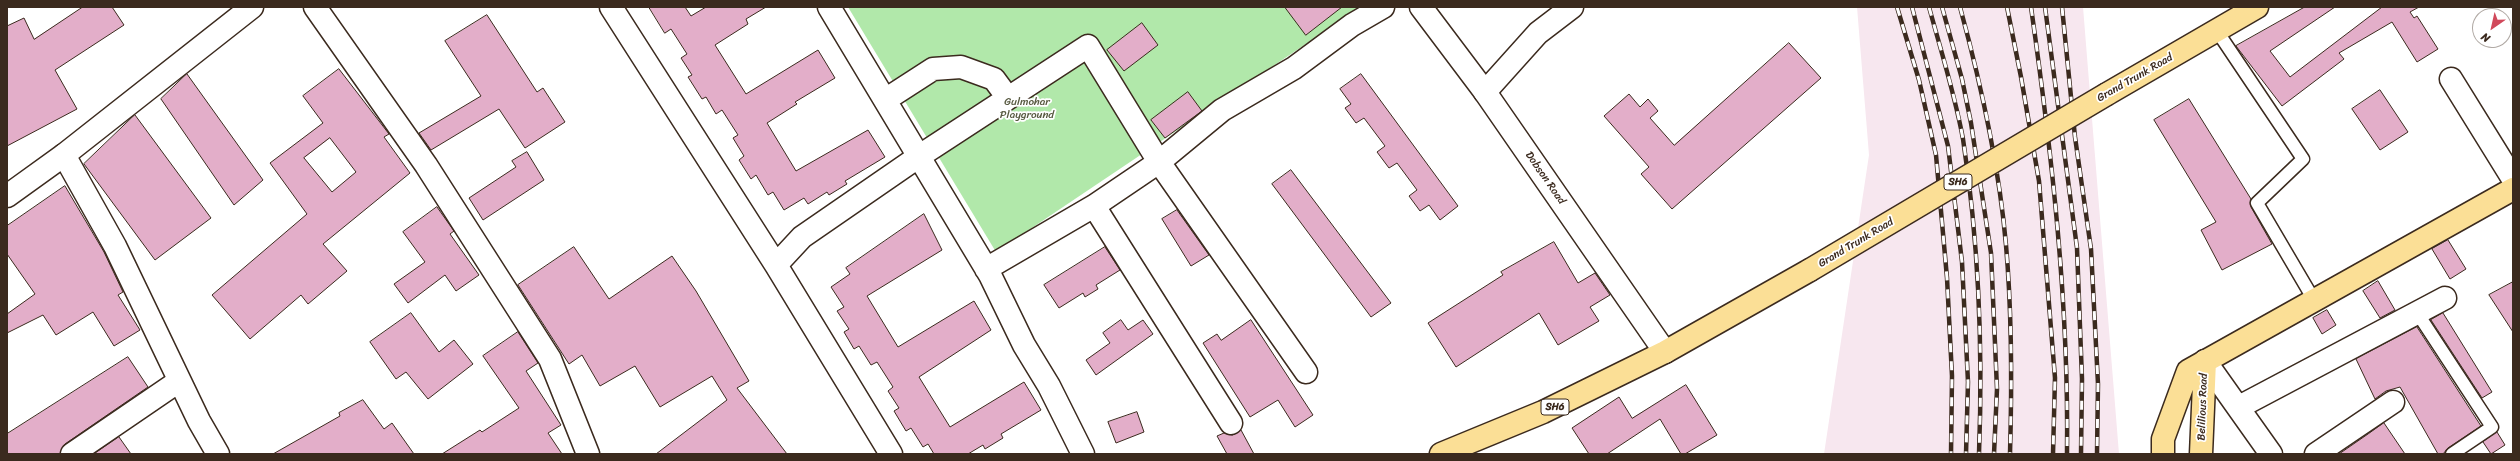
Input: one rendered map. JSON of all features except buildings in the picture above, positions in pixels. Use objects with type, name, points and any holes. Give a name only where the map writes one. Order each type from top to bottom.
[{"type":"main road","name":"Grand Trunk Road","points":[[1441,454],[1543,412],[1665,352],[1810,270],[2257,7]]},
{"type":"main road","points":[[2163,454],[2163,439],[2188,371],[2513,189]]},
{"type":"main road","name":"Belilious Road","points":[[2201,454],[2205,361]]},
{"type":"street","points":[[7,196],[64,155],[252,7]]},
{"type":"street","points":[[315,7],[426,165],[550,359],[588,454]]},
{"type":"street","points":[[611,7],[776,265],[891,454]]},
{"type":"street","points":[[829,7],[986,269],[1024,345],[1049,386],[1083,454]]},
{"type":"street","points":[[986,269],[1094,206],[1159,162],[1222,110],[1294,68],[1352,25],[1383,7]]},
{"type":"street","name":"Dobson Road","points":[[1421,7],[1485,92],[1665,352]]},
{"type":"street","points":[[1485,92],[1538,33],[1572,7]]},
{"type":"street","points":[[776,265],[802,237],[918,157],[1088,46],[1159,162],[1306,372]]},
{"type":"street","points":[[885,100],[933,69],[961,66],[994,79],[1008,98]]},
{"type":"street","points":[[2451,79],[2513,179]]},
{"type":"street","points":[[64,155],[115,246],[180,380],[218,454]]},
{"type":"street","points":[[1094,206],[1231,423]]},
{"type":"street","points":[[2239,407],[2416,311],[2446,298]]},
{"type":"street","points":[[2205,361],[2272,454]]},
{"type":"street","points":[[72,454],[180,380]]},
{"type":"street","points":[[2316,454],[2392,402]]},
{"type":"lane","points":[[2217,31],[2303,159],[2257,203],[2314,300]]},
{"type":"lane","points":[[2416,311],[2492,427],[2452,454]]},
{"type":"shaded area","points":[[1857,7],[2083,7],[2119,454],[1824,454],[1869,155]]},
{"type":"green space","name":"Gulmohar Playground","points":[[848,7],[1361,7],[996,252]]},
{"type":"railway","points":[[1897,7],[1919,80],[1936,155],[1947,278],[1952,376],[1951,454]]},
{"type":"railway","points":[[1912,7],[1948,146],[1962,262],[1968,382],[1966,454]]},
{"type":"railway","points":[[1929,7],[1948,73],[1963,139],[1973,218],[1980,336],[1979,454]]},
{"type":"railway","points":[[1942,7],[1962,79],[1971,123],[1991,253],[1997,389],[1994,454]]},
{"type":"railway","points":[[1960,7],[1975,65],[1988,125],[2003,215],[2008,271],[2010,323],[2010,454]]},
{"type":"railway","points":[[2007,7],[2039,181],[2055,378],[2053,454]]},
{"type":"railway","points":[[2031,7],[2046,118],[2058,230],[2065,342],[2067,454]]},
{"type":"railway","points":[[2045,7],[2077,248],[2082,379],[2081,454]]},
{"type":"railway","points":[[2062,7],[2075,137],[2091,249],[2098,384],[2097,454]]}]
